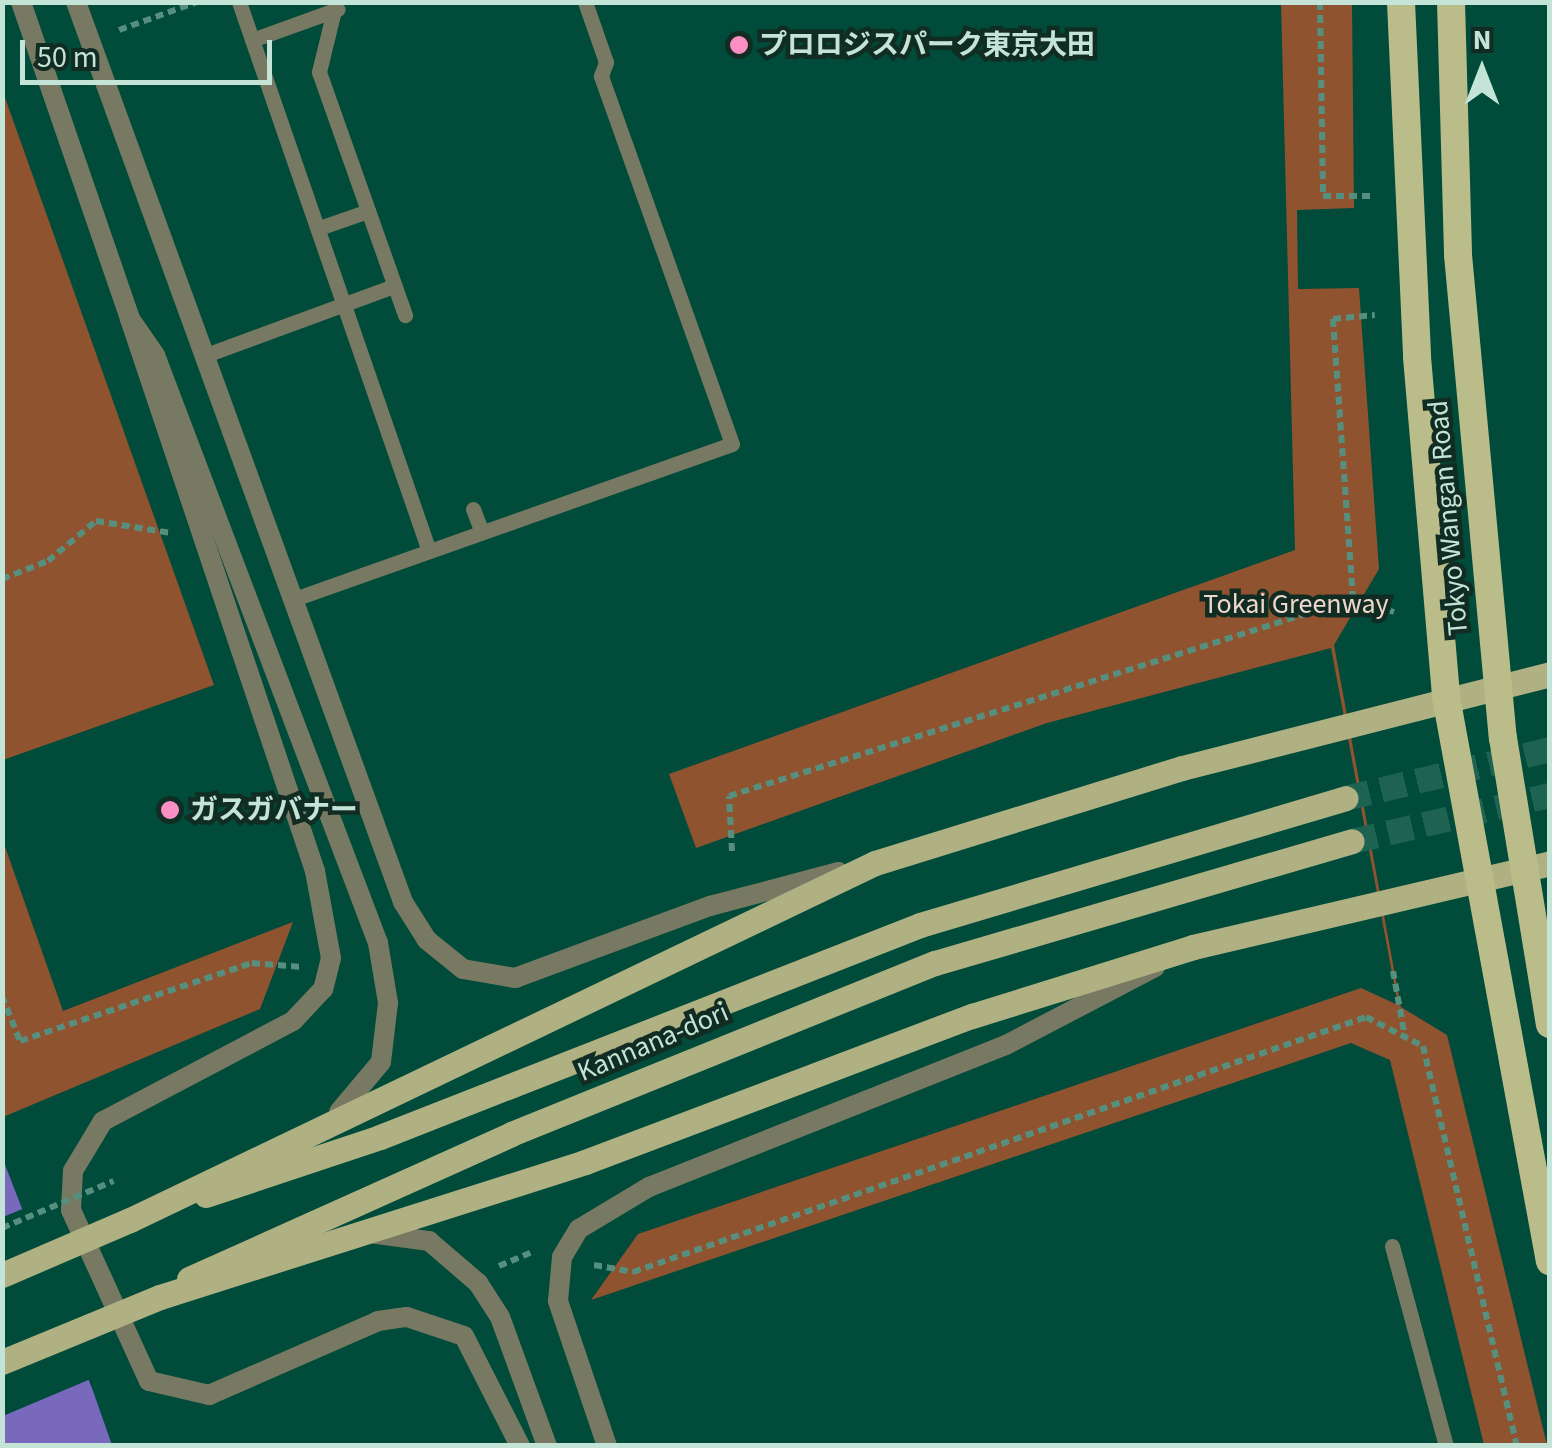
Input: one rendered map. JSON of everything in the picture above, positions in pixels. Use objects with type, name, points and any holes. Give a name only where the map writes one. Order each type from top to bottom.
[{"type":"highway","points":[[1401,2],[1417,358],[1446,698],[1476,880],[1550,1262]]},
{"type":"highway","name":"Tokyo Wangan Road","points":[[1451,2],[1482,559],[1550,1024]]},
{"type":"main road","points":[[130,1220],[339,1112],[875,863],[1446,698],[1550,674]]},
{"type":"main road","name":"Kannana-dori","points":[[2,1275],[130,1220],[380,1137],[939,919],[1345,798]]},
{"type":"main road","name":"Kannana-dori","points":[[2,1362],[160,1296],[221,1258],[802,1013],[1070,918],[1352,841]]},
{"type":"main road","points":[[160,1296],[676,1130],[972,1016],[1192,947],[1550,863]]},
{"type":"street","points":[[21,2],[130,319],[135,356],[316,871],[332,958],[323,989],[292,1021],[103,1121],[74,1171],[71,1210],[149,1381],[209,1395],[378,1321],[407,1317],[464,1336],[520,1446]]},
{"type":"street","points":[[76,2],[297,598],[403,902],[427,940],[463,969],[486,978],[544,973],[710,906],[875,863]]},
{"type":"street","points":[[130,319],[155,355],[378,943],[388,1002],[380,1062],[339,1112]]},
{"type":"street","points":[[606,1446],[558,1300],[562,1257],[578,1229],[649,1186],[1006,1045],[1192,947]]},
{"type":"street","points":[[368,1232],[429,1241],[478,1282],[500,1317],[547,1446]]},
{"type":"lane","points":[[239,2],[428,548]]},
{"type":"lane","points":[[297,598],[428,548],[732,444],[602,76],[606,62],[585,2]]},
{"type":"lane","points":[[252,40],[337,6]]},
{"type":"lane","points":[[337,6],[319,72],[405,315]]},
{"type":"lane","points":[[319,228],[368,211]]},
{"type":"lane","points":[[206,354],[394,286]]},
{"type":"lane","points":[[473,509],[481,530]]},
{"type":"lane","points":[[1392,1246],[1446,1446]]},
{"type":"path","points":[[119,30],[196,2]]},
{"type":"path","points":[[1320,2],[1323,196],[1370,196]]},
{"type":"path","points":[[1352,599],[1333,319],[1375,315]]},
{"type":"path","points":[[2,579],[48,560],[96,521],[171,533]]},
{"type":"path","points":[[732,850],[729,796],[1352,599],[1394,612]]},
{"type":"path","points":[[2,996],[20,1041],[252,963],[302,967]]},
{"type":"path","points":[[1393,970],[1405,1037]]},
{"type":"path","points":[[594,1264],[633,1272],[1366,1017],[1423,1046],[1517,1446]]},
{"type":"path","points":[[2,1228],[113,1181]]},
{"type":"path","points":[[499,1266],[532,1252]]},
{"type":"green space","name":"Tokai Greenway","points":[[1281,3],[1352,3],[1354,208],[1297,210],[1298,289],[1359,288],[1379,569],[1334,645],[1401,1007],[1447,1035],[1547,1445],[1484,1445],[1390,1060],[1351,1043],[591,1300],[638,1234],[1361,988],[1398,1005],[1331,648],[1047,723],[696,848],[669,774],[1295,550]]},
{"type":"green space","points":[[3,92],[214,685],[2,760]]},
{"type":"green space","points":[[3,841],[63,1011],[293,922],[260,1009],[3,1117]]},
{"type":"shaded area","points":[[2,1157],[93,1391],[112,1445],[3,1445]]},
{"type":"pier","points":[[27,1207],[93,1378],[3,1416],[3,1217]]},
{"type":"tunnel","points":[[1345,798],[1550,749]]},
{"type":"tunnel","points":[[1352,841],[1550,795]]},
{"type":"place","name":"プロロジスパーク東京大田","points":[[739,45]]},
{"type":"place","name":"ガスガバナー","points":[[170,810]]}]
